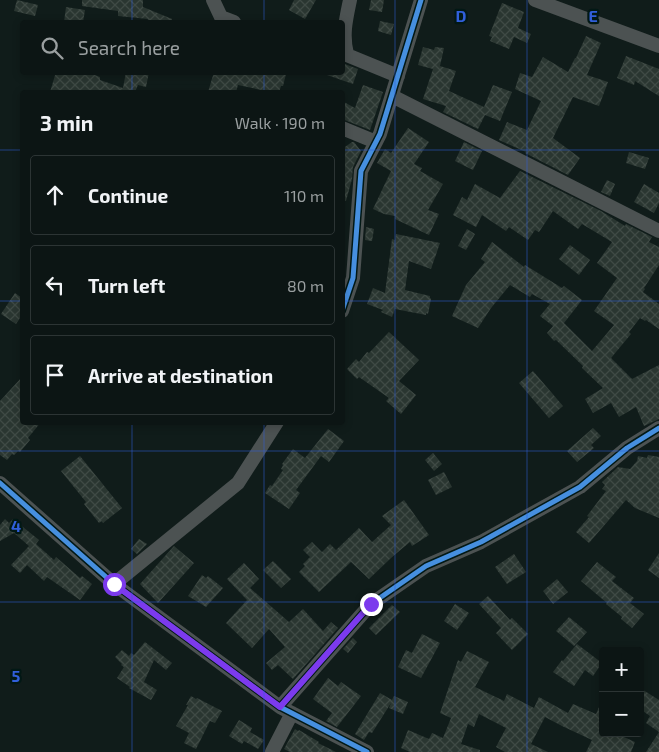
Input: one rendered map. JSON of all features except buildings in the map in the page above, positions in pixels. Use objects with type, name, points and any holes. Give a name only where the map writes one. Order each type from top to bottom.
[{"type":"street","points":[[213,0],[221,17],[229,20]]},
{"type":"street","points":[[345,28],[350,0]]},
{"type":"street","points":[[345,302],[353,278],[361,171],[380,134],[421,0]]},
{"type":"street","points":[[535,0],[659,46]]},
{"type":"street","points":[[345,53],[398,76]]},
{"type":"street","points":[[392,96],[659,231]]},
{"type":"street","points":[[345,129],[376,142]]},
{"type":"street","points":[[114,584],[238,483],[275,425]]},
{"type":"street","points":[[272,752],[286,710],[371,604],[426,566],[481,542],[580,487],[627,448],[659,428]]},
{"type":"street","points":[[0,482],[114,584],[286,710],[367,752]]},
{"type":"cycle path","points":[[345,302],[353,278],[361,171],[380,134],[421,0]]},
{"type":"cycle path","points":[[280,707],[371,604],[426,566],[481,542],[580,487],[627,448],[659,428]]},
{"type":"cycle path","points":[[0,483],[114,584],[280,707],[367,752]]},
{"type":"route","points":[[114,584],[280,707],[371,604]]}]
